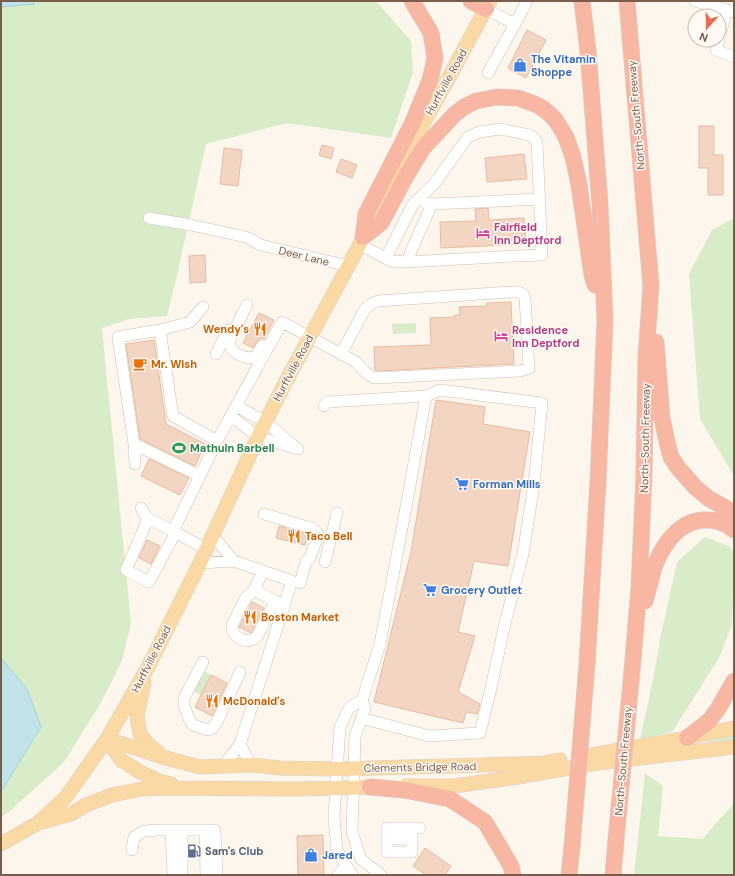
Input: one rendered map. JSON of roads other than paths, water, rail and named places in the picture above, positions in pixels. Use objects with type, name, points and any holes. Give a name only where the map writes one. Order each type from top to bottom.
[{"type":"highway","points":[[361,240],[366,214],[413,122],[430,80],[435,58],[431,33],[412,1]]},
{"type":"highway","points":[[470,1],[488,5]]},
{"type":"highway","points":[[569,875],[587,664],[598,482],[605,321],[600,204],[588,51],[582,1]]},
{"type":"highway","name":"North-South Freeway","points":[[613,875],[640,580],[646,356],[651,286],[627,1]]},
{"type":"highway","points":[[361,240],[381,223],[423,148],[455,114],[464,107],[476,101],[490,98],[504,97],[525,100],[539,106],[552,116],[562,130],[574,157],[592,275],[605,321]]},
{"type":"highway","points":[[651,286],[662,418],[671,457],[695,487],[708,498],[734,514]]},
{"type":"highway","points":[[632,671],[646,595],[655,565],[671,536],[691,522],[703,520],[721,522],[734,530]]},
{"type":"highway","points":[[687,738],[709,721],[718,709],[734,681]]},
{"type":"highway","points":[[370,787],[404,790],[450,799],[485,822],[511,866],[513,875]]},
{"type":"main road","name":"Hurffville Road","points":[[107,739],[148,667],[200,563],[258,437],[309,337],[412,143],[488,5]]},
{"type":"main road","points":[[148,667],[137,716],[140,734],[148,744],[166,758]]},
{"type":"main road","name":"Clements Bridge Road","points":[[107,739],[200,767],[251,765],[280,768],[354,769],[544,763],[687,738],[734,728]]},
{"type":"main road","name":"Clements Bridge Road","points":[[107,739],[120,760],[140,772],[159,782],[189,788]]},
{"type":"main road","name":"Clements Bridge Road","points":[[1,844],[38,823],[66,797],[107,739]]},
{"type":"main road","name":"Clements Bridge Road","points":[[38,823],[71,814],[86,805],[112,795],[142,789],[298,789],[454,786],[518,777],[597,763],[734,747]]},
{"type":"street","points":[[488,73],[527,1]]},
{"type":"street","points":[[695,1],[730,11]]},
{"type":"street","points":[[488,5],[515,24]]},
{"type":"street","points":[[717,48],[716,50],[734,57]]},
{"type":"street","points":[[361,240],[386,258],[395,262],[542,255],[537,143],[534,138],[529,134],[501,130],[479,132],[468,137],[434,184],[413,204],[386,258]]},
{"type":"street","points":[[416,200],[432,204],[540,199]]},
{"type":"street","points":[[408,262],[411,251],[432,204]]},
{"type":"street","name":"Deer Lane","points":[[149,218],[192,225],[246,237],[261,245],[348,266]]},
{"type":"street","points":[[281,318],[309,337],[356,362],[365,372],[374,378],[520,371],[530,368],[525,298],[523,294],[518,292],[510,292],[378,302],[371,304],[365,309],[341,354]]},
{"type":"street","points":[[216,354],[244,305],[229,344],[231,349],[248,358],[252,358],[258,354],[281,318]]},
{"type":"street","points":[[135,464],[134,444],[118,337],[160,330],[190,322],[203,306]]},
{"type":"street","points":[[148,519],[126,570],[149,582],[200,476],[254,374],[281,318]]},
{"type":"street","points":[[160,330],[173,416],[218,441]]},
{"type":"street","points":[[324,406],[327,402],[426,396],[440,390],[542,403],[534,484],[524,554],[505,623],[480,733],[429,736],[361,718]]},
{"type":"street","points":[[381,875],[361,859],[352,832],[355,736],[365,709],[362,700],[380,644],[408,502],[426,396]]},
{"type":"street","points":[[234,411],[266,422],[298,449],[258,437],[234,411]]},
{"type":"street","points":[[134,444],[200,476]]},
{"type":"street","points":[[141,508],[148,519],[206,549]]},
{"type":"street","points":[[325,562],[337,513]]},
{"type":"street","points":[[264,514],[315,530],[318,536],[300,583]]},
{"type":"street","points":[[212,535],[234,561]]},
{"type":"street","points":[[200,563],[234,561],[263,571],[292,581],[280,604],[257,637],[252,640],[245,640],[237,637],[233,633],[232,625],[245,599],[254,590],[263,571]]},
{"type":"street","points":[[254,590],[280,604]]},
{"type":"street","points":[[223,766],[240,744],[280,604]]},
{"type":"street","points":[[203,662],[184,698],[184,705],[193,725],[208,730],[213,728],[240,672]]},
{"type":"street","points":[[338,875],[349,871],[337,850],[334,817],[340,727],[349,708],[362,700]]},
{"type":"street","points":[[240,744],[251,765]]},
{"type":"street","points":[[387,828],[414,832],[412,852],[387,852],[387,839],[387,828]]},
{"type":"street","points":[[173,875],[179,830]]},
{"type":"street","points":[[178,875],[179,830]]},
{"type":"street","points":[[179,830],[182,875]]},
{"type":"street","points":[[179,830],[188,875]]},
{"type":"street","points":[[200,875],[204,830]]},
{"type":"street","points":[[204,830],[206,875]]},
{"type":"street","points":[[204,830],[211,875]]},
{"type":"street","points":[[132,850],[134,837],[144,831],[216,830],[217,875]]},
{"type":"water","points":[[1,1],[35,1],[34,4],[1,7]]},
{"type":"water","points":[[1,658],[27,689],[41,727],[1,792]]},
{"type":"place","name":"The Vitamin Shoppe","points":[[520,65]]},
{"type":"place","name":"Fairfield Inn Deptford","points":[[483,233]]},
{"type":"place","name":"Wendy's","points":[[260,329]]},
{"type":"place","name":"Residence Inn Deptford","points":[[501,336]]},
{"type":"place","name":"Mr. Wish","points":[[140,364]]},
{"type":"place","name":"Mathuin Barbell","points":[[179,448]]},
{"type":"place","name":"Forman Mills","points":[[462,484]]},
{"type":"place","name":"Taco Bell","points":[[294,536]]},
{"type":"place","name":"Grocery Outlet","points":[[430,590]]},
{"type":"place","name":"Boston Market","points":[[250,617]]},
{"type":"place","name":"McDonald's","points":[[212,701]]},
{"type":"place","name":"Sam's Club","points":[[194,851]]},
{"type":"place","name":"Jared","points":[[311,855]]}]
